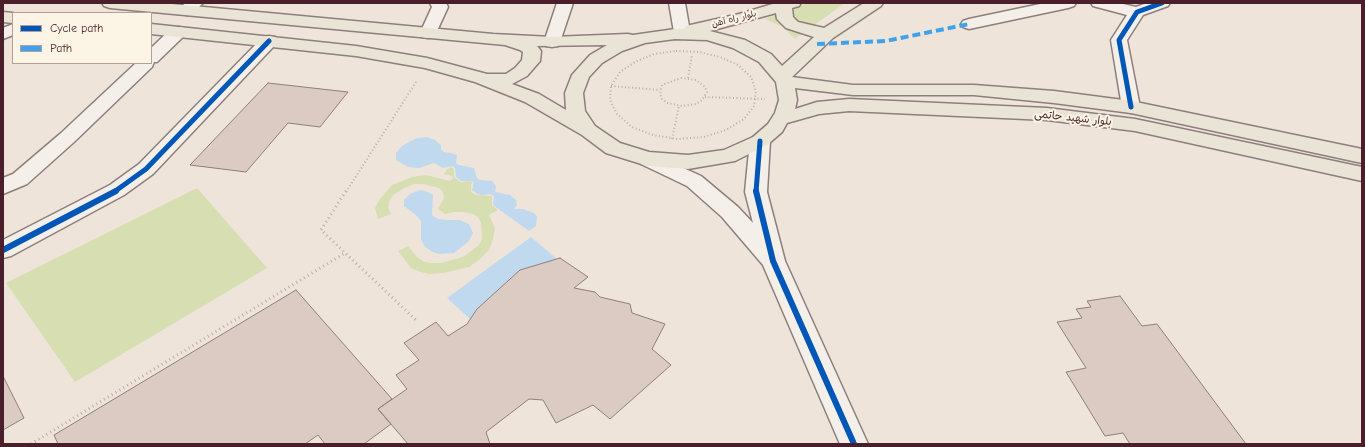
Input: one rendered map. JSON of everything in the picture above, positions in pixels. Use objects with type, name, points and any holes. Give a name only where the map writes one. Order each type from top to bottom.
[{"type":"main road","points":[[110,3],[191,7],[428,33],[508,40],[552,42],[642,38],[678,33],[708,35],[739,44],[765,58],[784,78],[788,100],[784,113],[775,128],[760,141],[728,156],[688,162],[648,160],[612,148],[588,130],[532,98],[481,78],[428,63],[356,51],[152,29]]},
{"type":"main road","points":[[784,78],[827,34],[875,3]]},
{"type":"main road","points":[[788,4],[785,19],[792,25],[810,31],[827,34]]},
{"type":"main road","name":"بلوار راه آهن","points":[[678,33],[743,18],[788,4]]},
{"type":"main road","points":[[588,130],[576,112],[574,93],[581,75],[596,59],[616,47],[642,38]]},
{"type":"main road","points":[[481,78],[498,80],[510,79],[521,72],[531,61],[532,51],[526,46],[508,40]]},
{"type":"main road","name":"بلوار شهید حاتمی","points":[[784,78],[829,88],[854,90],[974,90],[1054,97],[1131,107],[1362,156]]},
{"type":"main road","name":"بلوار شهید حاتمی","points":[[781,119],[817,108],[849,106],[940,108],[1047,114],[1134,125],[1362,174]]},
{"type":"street","points":[[428,33],[440,7],[438,3]]},
{"type":"street","points":[[552,42],[565,3]]},
{"type":"street","points":[[677,3],[678,33]]},
{"type":"street","points":[[969,24],[1068,3]]},
{"type":"street","points":[[1099,3],[1137,12],[1162,3]]},
{"type":"street","points":[[1131,107],[1119,40],[1137,12]]},
{"type":"street","points":[[3,34],[12,30]]},
{"type":"street","points":[[152,57],[178,32]]},
{"type":"street","points":[[3,250],[117,190],[146,169],[269,41]]},
{"type":"street","points":[[3,187],[20,179],[67,138],[145,64]]},
{"type":"street","points":[[760,141],[756,192],[773,261],[854,444]]},
{"type":"street","points":[[648,160],[694,181],[730,212],[773,261]]},
{"type":"path","points":[[676,51],[699,52],[720,56],[738,65],[750,77],[756,91],[755,99],[754,106],[744,119],[726,130],[704,137],[673,138],[653,135],[632,126],[617,114],[610,100],[611,86],[620,72],[635,62],[654,54],[676,51]]},
{"type":"path","points":[[417,321],[320,230],[428,63]]},
{"type":"path","points":[[681,78],[688,78],[696,80],[705,87],[707,92],[705,97],[696,104],[679,106],[667,103],[662,99],[660,90],[667,82],[681,78]]},
{"type":"path","points":[[611,86],[660,90]]},
{"type":"path","points":[[705,97],[788,100]]},
{"type":"path","points":[[648,160],[673,138],[679,106]]},
{"type":"path","points":[[31,444],[345,253]]},
{"type":"green space","points":[[807,3],[845,3],[795,39],[783,27],[765,19]]},
{"type":"green space","points":[[452,167],[454,170],[454,177],[460,182],[470,181],[473,183],[471,185],[471,192],[476,195],[492,196],[492,205],[498,210],[489,215],[495,228],[493,239],[489,250],[469,267],[443,273],[428,274],[411,268],[398,251],[408,246],[417,257],[424,262],[433,263],[441,263],[463,257],[479,245],[482,239],[481,223],[478,217],[473,214],[463,212],[445,214],[438,209],[444,198],[443,192],[439,188],[423,184],[414,184],[393,195],[389,202],[388,208],[391,214],[378,219],[375,208],[379,200],[392,185],[412,177],[426,175],[450,181],[453,178],[452,176],[444,174],[447,169]]},
{"type":"green space","points":[[197,188],[267,268],[75,382],[6,283]]},
{"type":"water","points":[[427,137],[435,140],[441,145],[441,150],[444,152],[457,155],[456,163],[459,165],[474,168],[477,178],[480,180],[492,181],[496,186],[495,192],[510,195],[516,200],[517,205],[514,209],[523,209],[534,213],[537,217],[536,226],[529,231],[493,205],[494,196],[490,194],[477,194],[472,190],[474,182],[461,181],[456,177],[455,168],[453,166],[443,168],[434,163],[419,168],[408,167],[396,160],[396,153],[402,146],[417,138]]},
{"type":"water","points":[[420,190],[433,195],[432,215],[438,219],[459,220],[469,224],[473,233],[469,241],[454,253],[439,254],[425,247],[421,239],[421,221],[404,206],[404,200],[410,194]]},
{"type":"water","points":[[531,237],[557,259],[520,270],[477,309],[470,319],[447,298]]},
{"type":"building","points":[[268,83],[348,92],[320,127],[288,123],[246,172],[190,165]]},
{"type":"building","points":[[560,258],[588,277],[574,288],[595,292],[600,297],[630,304],[632,313],[665,324],[652,349],[671,365],[610,419],[593,405],[556,423],[543,400],[529,399],[486,432],[490,444],[408,444],[378,409],[407,389],[396,375],[419,360],[404,343],[436,322],[448,336],[467,324],[477,309],[520,270]]},
{"type":"building","points":[[296,290],[392,399],[378,409],[391,424],[364,444],[325,444],[318,435],[305,444],[58,444],[54,435]]},
{"type":"building","points":[[1120,296],[1142,326],[1157,324],[1246,444],[1130,444],[1123,433],[1105,436],[1066,372],[1086,368],[1057,322],[1082,318],[1076,309],[1091,307],[1087,301]]},
{"type":"building","points":[[3,376],[24,418],[3,430]]},
{"type":"marked path","points":[[817,44],[886,41],[969,24]]},
{"type":"cycle path","points":[[1131,107],[1119,40],[1137,12],[1162,3]]},
{"type":"cycle path","points":[[3,250],[117,190],[146,169],[269,41]]},
{"type":"cycle path","points":[[760,141],[756,192],[773,261],[854,444]]}]
